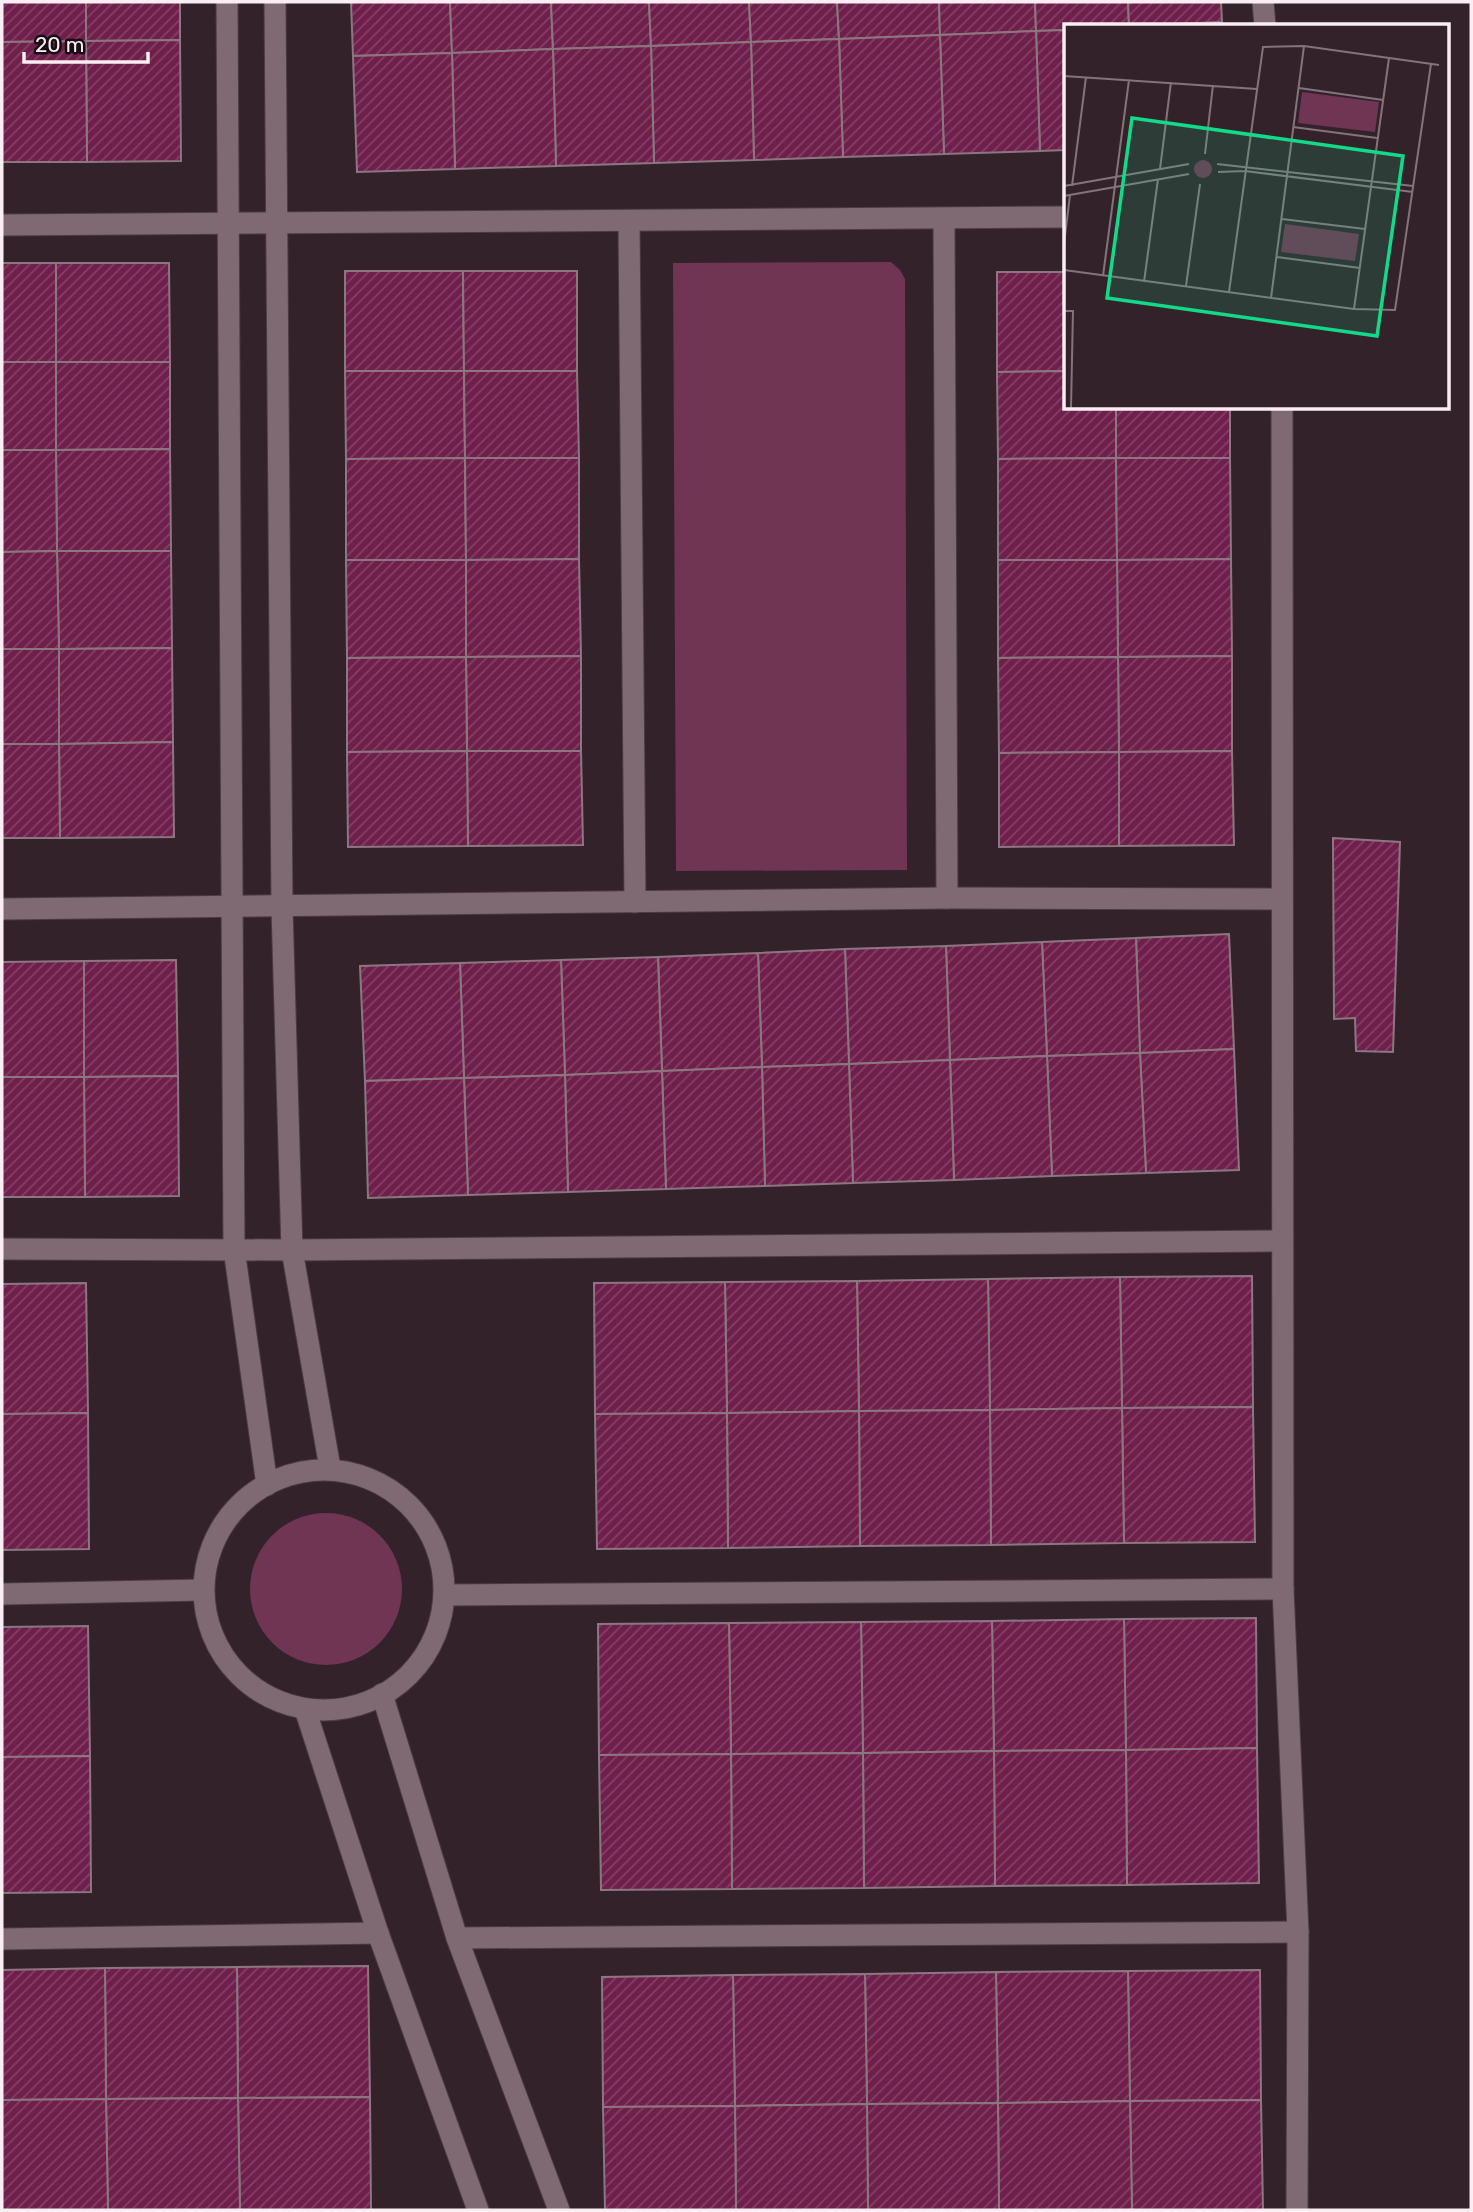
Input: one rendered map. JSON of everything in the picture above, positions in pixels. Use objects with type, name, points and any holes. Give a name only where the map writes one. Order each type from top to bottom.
[{"type":"street","points":[[227,2],[234,1249],[267,1485]]},
{"type":"street","points":[[275,2],[282,908],[292,1250],[330,1468]]},
{"type":"street","points":[[1263,2],[1265,24]]},
{"type":"street","points":[[2,225],[230,226],[1064,217]]},
{"type":"street","points":[[944,219],[947,898]]},
{"type":"street","points":[[629,221],[635,902]]},
{"type":"street","points":[[1282,410],[1283,1589],[1298,1931],[1297,2210]]},
{"type":"street","points":[[2,909],[282,908],[947,898],[1282,899]]},
{"type":"street","points":[[2,1248],[292,1250],[1282,1241]]},
{"type":"street","points":[[330,1468],[378,1482],[411,1507],[434,1540],[446,1595],[441,1621],[425,1657],[399,1685],[366,1704],[328,1712],[290,1706],[255,1690],[228,1663],[209,1629],[203,1590],[210,1550],[230,1514],[267,1485],[299,1472],[330,1468]]},
{"type":"street","points":[[446,1595],[1283,1589]]},
{"type":"street","points":[[2,1594],[203,1590]]},
{"type":"street","points":[[382,1695],[457,1938],[559,2210]]},
{"type":"street","points":[[305,1709],[378,1933],[478,2210]]},
{"type":"street","points":[[457,1938],[1298,1931]]},
{"type":"street","points":[[2,1940],[378,1933]]},
{"type":"shaded area","points":[[891,262],[905,279],[907,870],[676,871],[673,263]]},
{"type":"shaded area","points":[[326,1513],[355,1519],[380,1535],[396,1560],[402,1589],[396,1618],[380,1643],[355,1659],[326,1665],[297,1659],[272,1643],[256,1618],[250,1589],[256,1560],[272,1535],[297,1519]]},
{"type":"building","points":[[2,2],[86,2],[86,41],[2,42]]},
{"type":"building","points":[[86,2],[180,2],[180,40],[86,41]]},
{"type":"building","points":[[351,2],[450,2],[452,53],[353,56]]},
{"type":"building","points":[[450,2],[551,2],[553,49],[452,53]]},
{"type":"building","points":[[551,2],[649,2],[651,46],[553,49]]},
{"type":"building","points":[[649,2],[749,2],[751,42],[651,46]]},
{"type":"building","points":[[749,2],[837,2],[839,39],[751,42]]},
{"type":"building","points":[[837,2],[939,2],[940,35],[839,39]]},
{"type":"building","points":[[939,2],[1035,2],[1036,31],[940,35]]},
{"type":"building","points":[[1035,2],[1128,2],[1129,24],[1064,24],[1064,30],[1036,31]]},
{"type":"building","points":[[1128,2],[1221,2],[1222,22],[1129,24]]},
{"type":"building","points":[[1222,22],[1222,24],[1182,24]]},
{"type":"building","points":[[1064,30],[1064,150],[1040,151],[1036,31]]},
{"type":"building","points":[[1036,31],[1040,151],[944,154],[940,35]]},
{"type":"building","points":[[940,35],[944,154],[843,157],[839,39]]},
{"type":"building","points":[[839,39],[843,157],[754,160],[751,42]]},
{"type":"building","points":[[180,40],[181,161],[87,162],[86,41]]},
{"type":"building","points":[[86,41],[87,162],[2,162],[2,42]]},
{"type":"building","points":[[751,42],[754,160],[654,163],[651,46]]},
{"type":"building","points":[[651,46],[654,163],[556,166],[553,49]]},
{"type":"building","points":[[553,49],[556,166],[455,169],[452,53]]},
{"type":"building","points":[[452,53],[455,169],[357,172],[353,56]]},
{"type":"building","points":[[2,263],[56,263],[56,362],[2,362]]},
{"type":"building","points":[[56,263],[169,263],[170,362],[56,362]]},
{"type":"building","points":[[345,271],[463,271],[464,371],[345,371]]},
{"type":"building","points":[[463,271],[577,271],[577,371],[464,371]]},
{"type":"building","points":[[997,272],[1064,272],[1064,371],[997,372]]},
{"type":"building","points":[[2,362],[56,362],[56,450],[2,450]]},
{"type":"building","points":[[56,362],[170,362],[170,449],[56,450]]},
{"type":"building","points":[[345,371],[464,371],[465,458],[346,459]]},
{"type":"building","points":[[464,371],[577,371],[579,458],[465,458]]},
{"type":"building","points":[[1064,371],[1064,410],[1116,410],[1116,458],[998,459],[997,372]]},
{"type":"building","points":[[1116,410],[1230,410],[1230,458],[1116,458]]},
{"type":"building","points":[[170,449],[171,551],[57,551],[56,450]]},
{"type":"building","points":[[2,450],[56,450],[57,551],[2,552]]},
{"type":"building","points":[[465,458],[466,560],[346,560],[346,459]]},
{"type":"building","points":[[465,458],[579,458],[579,559],[466,560]]},
{"type":"building","points":[[1116,458],[1117,560],[998,560],[998,459]]},
{"type":"building","points":[[1116,458],[1230,458],[1231,559],[1117,560]]},
{"type":"building","points":[[57,551],[171,551],[172,648],[59,649]]},
{"type":"building","points":[[57,551],[59,649],[2,649],[2,552]]},
{"type":"building","points":[[579,559],[581,656],[466,657],[466,560]]},
{"type":"building","points":[[1231,559],[1232,656],[1118,657],[1117,560]]},
{"type":"building","points":[[346,560],[466,560],[466,657],[347,658]]},
{"type":"building","points":[[998,560],[1117,560],[1118,657],[998,658]]},
{"type":"building","points":[[172,648],[173,742],[59,744],[59,649]]},
{"type":"building","points":[[2,649],[59,649],[59,744],[2,744]]},
{"type":"building","points":[[581,656],[581,751],[467,751],[466,657]]},
{"type":"building","points":[[1232,656],[1232,751],[1119,752],[1118,657]]},
{"type":"building","points":[[466,657],[467,751],[347,752],[347,658]]},
{"type":"building","points":[[1118,657],[1119,752],[999,753],[998,658]]},
{"type":"building","points":[[173,742],[174,837],[60,838],[59,744]]},
{"type":"building","points":[[2,744],[59,744],[60,838],[2,838]]},
{"type":"building","points":[[467,751],[581,751],[583,845],[468,846]]},
{"type":"building","points":[[467,751],[468,846],[348,847],[347,752]]},
{"type":"building","points":[[1232,751],[1234,845],[1119,846],[1119,752]]},
{"type":"building","points":[[1119,752],[1119,846],[999,847],[999,753]]},
{"type":"building","points":[[1333,838],[1400,842],[1393,1052],[1356,1051],[1355,1018],[1334,1019]]},
{"type":"building","points":[[1229,934],[1234,1049],[1140,1053],[1136,938]]},
{"type":"building","points":[[1136,938],[1140,1053],[1047,1056],[1042,942]]},
{"type":"building","points":[[1042,942],[1047,1056],[950,1060],[946,946]]},
{"type":"building","points":[[946,946],[950,1060],[849,1064],[845,949]]},
{"type":"building","points":[[845,949],[849,1064],[762,1067],[758,953]]},
{"type":"building","points":[[758,953],[762,1067],[662,1071],[658,957]]},
{"type":"building","points":[[658,957],[662,1071],[565,1075],[561,960]]},
{"type":"building","points":[[176,960],[178,1076],[84,1077],[84,961]]},
{"type":"building","points":[[561,960],[565,1075],[464,1078],[460,963]]},
{"type":"building","points":[[84,961],[84,1077],[2,1077],[2,962]]},
{"type":"building","points":[[460,963],[464,1078],[365,1081],[360,966]]},
{"type":"building","points":[[1234,1049],[1239,1170],[1146,1173],[1140,1053]]},
{"type":"building","points":[[1140,1053],[1146,1173],[1052,1176],[1047,1056]]},
{"type":"building","points":[[1047,1056],[1052,1176],[954,1180],[950,1060]]},
{"type":"building","points":[[950,1060],[954,1180],[853,1183],[849,1064]]},
{"type":"building","points":[[849,1064],[853,1183],[765,1186],[762,1067]]},
{"type":"building","points":[[762,1067],[765,1186],[666,1189],[662,1071]]},
{"type":"building","points":[[662,1071],[666,1189],[568,1192],[565,1075]]},
{"type":"building","points":[[565,1075],[568,1192],[468,1195],[464,1078]]},
{"type":"building","points":[[178,1076],[179,1196],[85,1197],[84,1077]]},
{"type":"building","points":[[2,1077],[84,1077],[85,1197],[2,1197]]},
{"type":"building","points":[[464,1078],[468,1195],[368,1198],[365,1081]]},
{"type":"building","points":[[1252,1276],[1253,1407],[1122,1408],[1120,1277]]},
{"type":"building","points":[[1120,1277],[1122,1408],[990,1410],[988,1279]]},
{"type":"building","points":[[988,1279],[990,1410],[859,1411],[857,1281]]},
{"type":"building","points":[[857,1281],[859,1411],[727,1413],[725,1282]]},
{"type":"building","points":[[725,1282],[727,1413],[595,1414],[594,1283]]},
{"type":"building","points":[[86,1283],[88,1413],[2,1414],[2,1284]]},
{"type":"building","points":[[1253,1407],[1255,1542],[1124,1543],[1122,1408]]},
{"type":"building","points":[[1122,1408],[1124,1543],[991,1545],[990,1410]]},
{"type":"building","points":[[990,1410],[991,1545],[860,1546],[859,1411]]},
{"type":"building","points":[[859,1411],[860,1546],[728,1548],[727,1413]]},
{"type":"building","points":[[88,1413],[89,1549],[2,1550],[2,1414]]},
{"type":"building","points":[[727,1413],[728,1548],[597,1549],[595,1414]]},
{"type":"building","points":[[1256,1618],[1257,1748],[1126,1750],[1124,1619]]},
{"type":"building","points":[[1124,1619],[1126,1750],[994,1751],[992,1621]]},
{"type":"building","points":[[992,1621],[994,1751],[863,1753],[861,1622]]},
{"type":"building","points":[[861,1622],[863,1753],[731,1754],[729,1623]]},
{"type":"building","points":[[729,1623],[731,1754],[599,1755],[598,1624]]},
{"type":"building","points":[[88,1626],[90,1756],[2,1757],[2,1627]]},
{"type":"building","points":[[1257,1748],[1259,1883],[1127,1885],[1126,1750]]},
{"type":"building","points":[[1126,1750],[1127,1885],[995,1886],[994,1751]]},
{"type":"building","points":[[994,1751],[995,1886],[864,1888],[863,1753]]},
{"type":"building","points":[[863,1753],[864,1888],[732,1889],[731,1754]]},
{"type":"building","points":[[731,1754],[732,1889],[601,1890],[599,1755]]},
{"type":"building","points":[[90,1756],[91,1892],[2,1893],[2,1757]]},
{"type":"building","points":[[368,1966],[370,2097],[238,2098],[237,1967]]},
{"type":"building","points":[[237,1967],[238,2098],[106,2099],[105,1968]]},
{"type":"building","points":[[105,1968],[106,2099],[2,2100],[2,1970]]},
{"type":"building","points":[[1260,1970],[1261,2100],[1130,2101],[1128,1971]]},
{"type":"building","points":[[1128,1971],[1130,2101],[998,2103],[996,1972]]},
{"type":"building","points":[[996,1972],[998,2103],[867,2104],[865,1974]]},
{"type":"building","points":[[865,1974],[867,2104],[735,2106],[733,1975]]},
{"type":"building","points":[[733,1975],[735,2106],[603,2107],[602,1977]]},
{"type":"building","points":[[370,2097],[371,2210],[240,2210],[238,2098]]},
{"type":"building","points":[[238,2098],[240,2210],[108,2210],[106,2099]]},
{"type":"building","points":[[106,2099],[108,2210],[2,2210],[2,2100]]},
{"type":"building","points":[[1261,2100],[1263,2210],[1132,2210],[1130,2101]]},
{"type":"building","points":[[1130,2101],[1132,2210],[999,2210],[998,2103]]},
{"type":"building","points":[[998,2103],[999,2210],[868,2210],[867,2104]]},
{"type":"building","points":[[867,2104],[868,2210],[736,2210],[735,2106]]},
{"type":"building","points":[[735,2106],[736,2210],[605,2210],[603,2107]]}]
